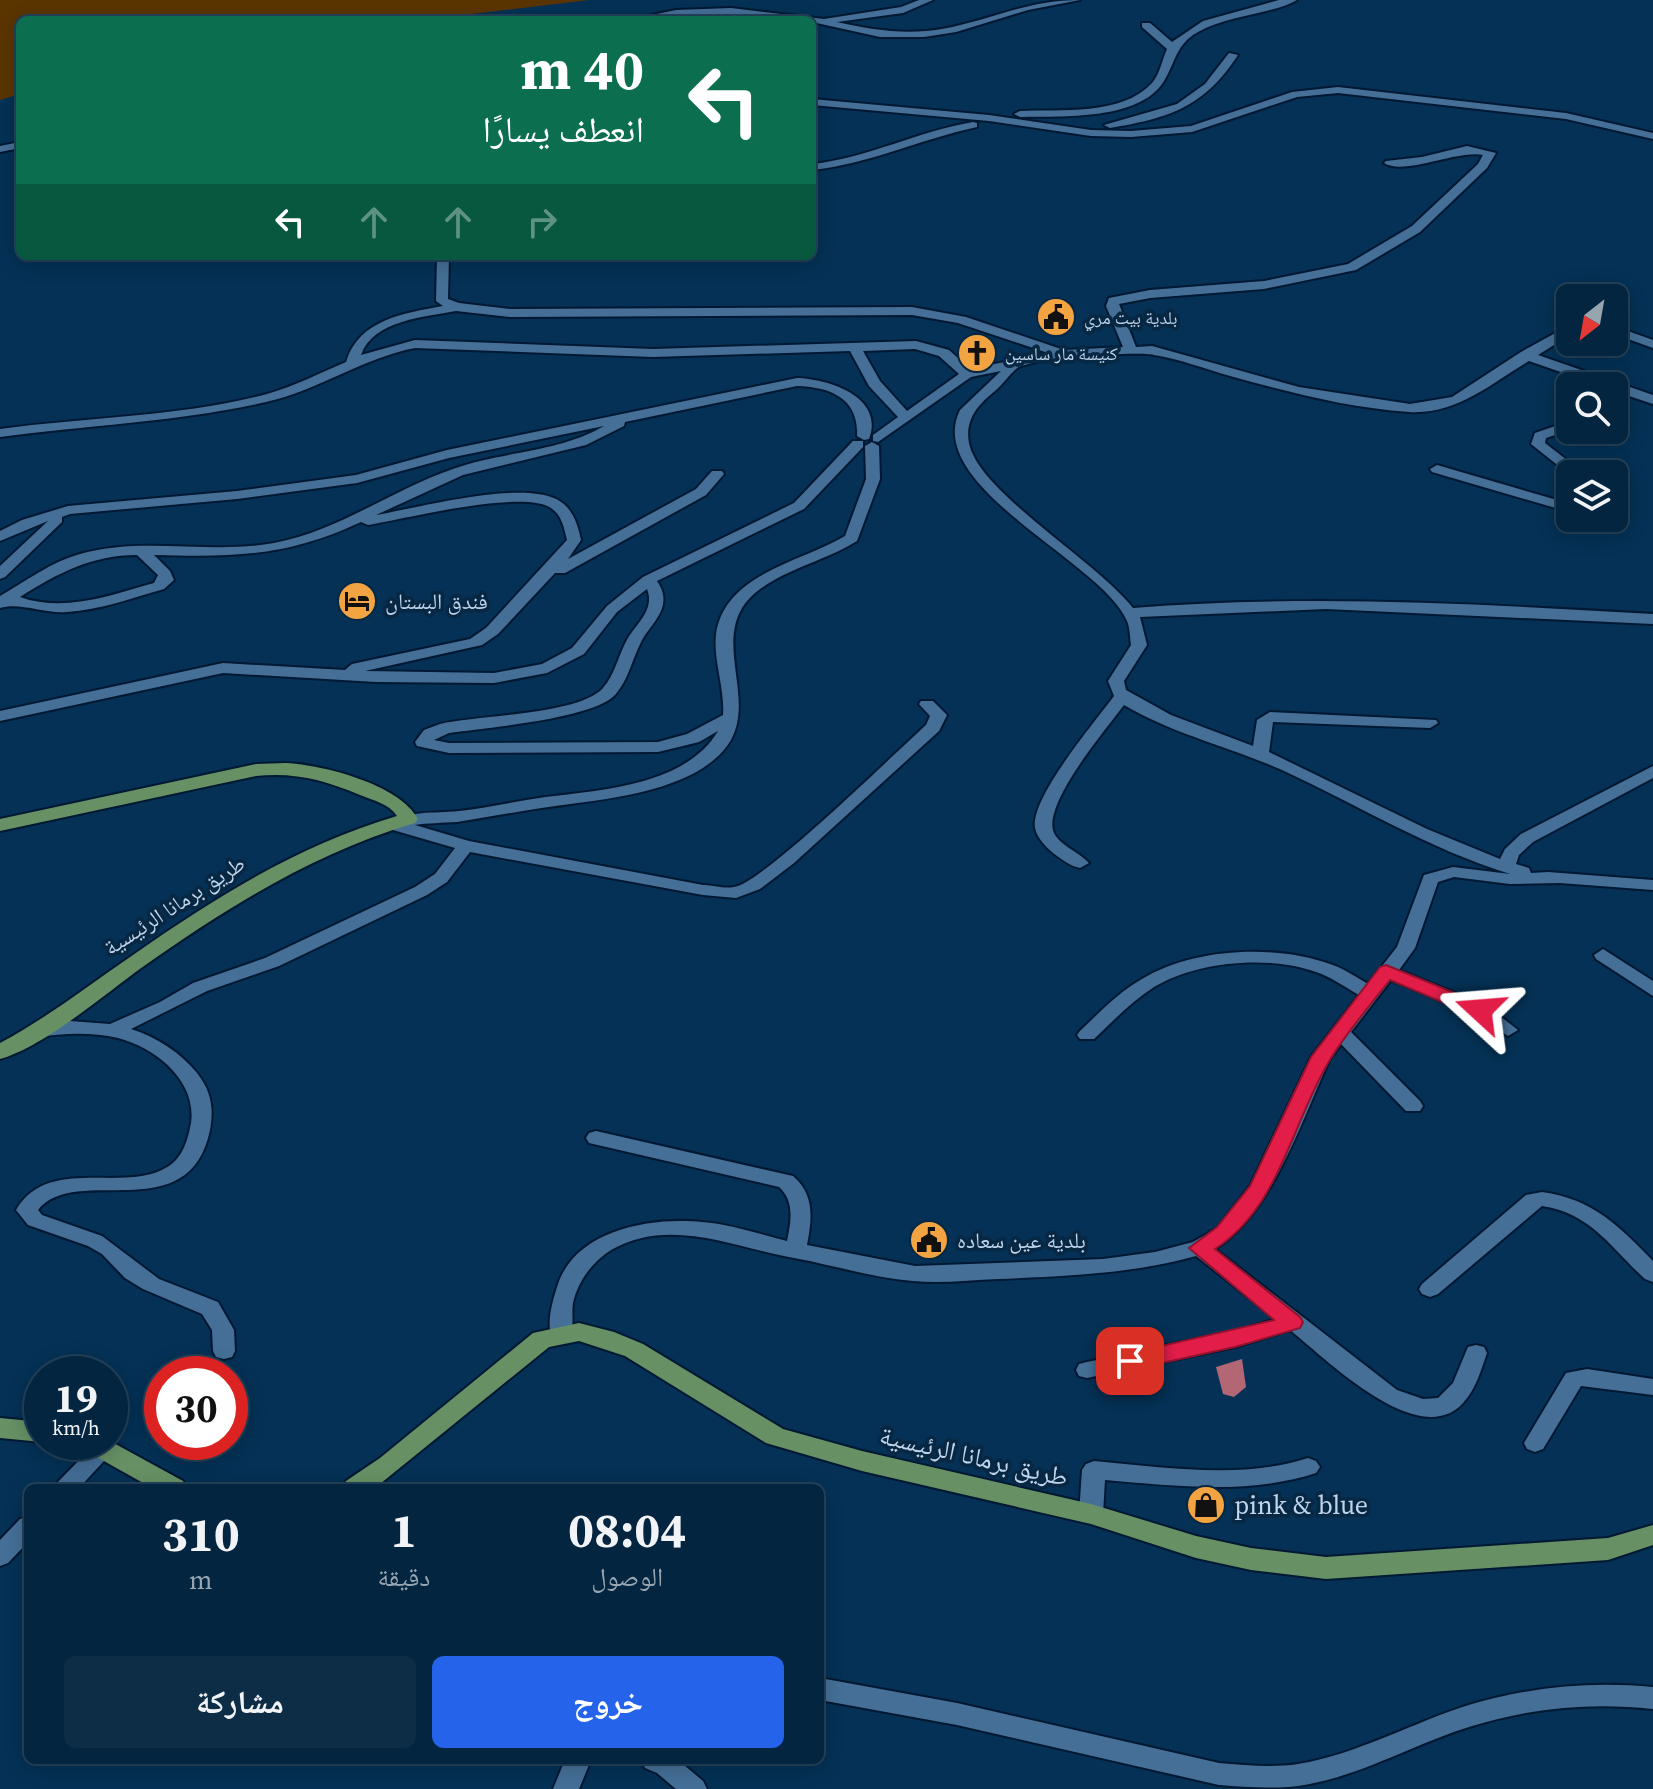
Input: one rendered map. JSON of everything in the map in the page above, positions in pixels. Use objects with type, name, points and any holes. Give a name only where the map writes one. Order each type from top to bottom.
[{"type":"main road","points":[[0,825],[272,768],[324,772],[369,791],[379,813],[401,824]]},
{"type":"main road","name":"طريق برمانا الرئيسية","points":[[0,1052],[38,1031],[246,890],[342,841],[401,824]]},
{"type":"main road","name":"طريق برمانا الرئيسية","points":[[561,1333],[579,1332],[605,1338],[634,1350],[775,1436],[849,1457],[1091,1514],[1196,1547],[1251,1559],[1326,1568],[1608,1549],[1630,1545],[1653,1535]]},
{"type":"main road","points":[[361,1484],[389,1465],[542,1339],[561,1333]]},
{"type":"main road","points":[[0,1428],[24,1430]]},
{"type":"main road","points":[[121,1460],[166,1484]]},
{"type":"street","points":[[822,21],[903,10],[928,0]]},
{"type":"street","points":[[816,20],[871,34],[937,34],[970,27],[1027,7],[1075,0]]},
{"type":"street","points":[[989,118],[1105,108],[1134,99],[1158,83],[1171,47],[1180,38],[1208,23],[1292,0]]},
{"type":"street","points":[[657,15],[735,11],[778,16]]},
{"type":"street","points":[[1146,25],[1171,47]]},
{"type":"street","points":[[1058,129],[1133,122],[1177,110],[1196,100],[1233,55]]},
{"type":"street","points":[[816,102],[989,118],[1091,133],[1131,134],[1192,129],[1296,94],[1338,90],[1566,116],[1653,136]]},
{"type":"street","points":[[1026,123],[1036,114]]},
{"type":"street","points":[[816,166],[837,163],[950,127],[972,125],[1064,135],[1091,133]]},
{"type":"street","points":[[1131,350],[1112,306],[1113,301],[1150,294],[1264,285],[1338,271],[1362,263],[1427,220],[1483,166],[1490,153],[1467,149],[1422,160],[1390,163]]},
{"type":"street","points":[[443,260],[442,301],[456,307],[510,313],[912,311],[961,320],[1063,354]]},
{"type":"street","points":[[352,365],[358,346],[377,329],[399,320],[456,307]]},
{"type":"street","points":[[1628,335],[1653,344]]},
{"type":"street","points":[[0,716],[223,668],[494,678],[547,668],[578,651],[612,609],[648,580],[699,553],[791,512],[868,441],[967,374],[1063,354],[1157,351],[1298,391],[1410,408],[1443,405],[1457,400],[1556,337]]},
{"type":"street","points":[[0,433],[235,405],[271,397],[396,347],[422,344],[653,353],[925,346],[953,359],[967,374]]},
{"type":"street","points":[[854,346],[874,383],[906,418]]},
{"type":"street","points":[[1526,355],[1570,372]]},
{"type":"street","points":[[1012,365],[1003,378],[969,407],[962,420],[963,446],[1002,500],[1102,580],[1130,613],[1139,631],[1139,645],[1116,681],[1116,688],[1122,696],[1145,709],[1260,754],[1436,838],[1506,867],[1560,878],[1653,885]]},
{"type":"street","points":[[0,537],[14,528],[81,508],[237,495],[357,479],[447,454],[631,414],[809,381],[841,390],[853,399],[866,427],[873,479],[852,538],[748,590],[728,618],[724,660],[732,717],[729,729],[716,749],[664,778],[578,798],[401,824]]},
{"type":"street","points":[[1628,393],[1653,400]]},
{"type":"street","points":[[346,525],[437,480],[477,465],[586,441],[631,414]]},
{"type":"street","points":[[1556,430],[1540,436],[1538,444],[1559,460]]},
{"type":"street","points":[[1437,469],[1556,504]]},
{"type":"street","points":[[531,589],[606,542],[701,492],[717,474]]},
{"type":"street","points":[[4,600],[76,560],[98,554],[269,549],[346,525],[520,494],[547,500],[562,510],[574,540],[564,555],[492,631],[476,642],[422,656],[322,674]]},
{"type":"street","points":[[0,574],[50,528],[55,522],[54,514]]},
{"type":"street","points":[[4,600],[38,607],[72,608],[159,586],[166,580],[165,574],[143,552]]},
{"type":"street","points":[[648,580],[658,594],[658,605],[631,644],[613,684],[600,699],[578,707],[446,728],[430,734],[423,742],[449,748],[658,747],[693,738],[732,717]]},
{"type":"street","points":[[1130,613],[1261,603],[1501,608],[1653,619]]},
{"type":"street","points":[[1080,863],[1052,842],[1044,831],[1043,820],[1072,766],[1122,696]]},
{"type":"street","points":[[401,824],[466,846],[703,890],[741,891],[788,859],[822,830],[933,727],[938,712],[927,704]]},
{"type":"street","points":[[1260,754],[1265,720],[1270,717],[1430,723]]},
{"type":"street","points":[[1506,867],[1511,853],[1527,838],[1653,771]]},
{"type":"street","points":[[111,1031],[167,1006],[200,987],[272,962],[421,891],[441,878],[466,846]]},
{"type":"street","points":[[561,1333],[560,1310],[571,1278],[601,1245],[639,1230],[677,1226],[715,1231],[795,1251],[915,1274],[1103,1267],[1155,1260],[1200,1248],[1224,1233],[1259,1189],[1321,1057],[1412,937],[1426,885],[1433,876],[1453,872],[1524,880],[1560,878]]},
{"type":"street","points":[[1603,955],[1653,990]]},
{"type":"street","points":[[1087,1035],[1159,977],[1217,963],[1255,958],[1300,962],[1332,972],[1370,993]]},
{"type":"street","points":[[1386,971],[1480,1010],[1508,1030]]},
{"type":"street","points":[[38,1031],[77,1027],[125,1034],[156,1050],[190,1078],[202,1098],[196,1145],[188,1159],[172,1174],[140,1183],[50,1189],[33,1199],[27,1206],[27,1213],[35,1220],[109,1249],[133,1273],[151,1284],[210,1308],[223,1330],[224,1351]]},
{"type":"street","points":[[1339,1031],[1413,1106]]},
{"type":"street","points":[[596,1138],[786,1181],[794,1187],[800,1199],[801,1221],[795,1251]]},
{"type":"street","points":[[1430,1289],[1533,1200],[1542,1196],[1606,1226],[1653,1274]]},
{"type":"street","points":[[1200,1248],[1389,1396],[1420,1410],[1439,1408],[1458,1395],[1467,1381],[1476,1353]]},
{"type":"street","points":[[1087,1370],[1235,1339],[1292,1322]]},
{"type":"street","points":[[1535,1443],[1574,1379],[1587,1377],[1653,1387]]},
{"type":"street","points":[[67,1484],[84,1460]]},
{"type":"street","points":[[1091,1514],[1094,1470],[1198,1479],[1283,1475],[1308,1467]]},
{"type":"street","points":[[0,1556],[24,1530]]},
{"type":"street","points":[[824,1690],[957,1714],[1219,1774],[1257,1778],[1302,1775],[1339,1765],[1470,1715],[1516,1704],[1586,1693],[1653,1698]]},
{"type":"street","points":[[566,1789],[576,1764]]},
{"type":"street","points":[[664,1764],[694,1789]]},
{"type":"shaded area","points":[[0,0],[589,0],[455,16],[16,16],[16,95],[0,100]]},
{"type":"shaded area","points":[[1242,1359],[1246,1387],[1234,1397],[1223,1394],[1216,1367]]},
{"type":"place","name":"بلدية بيت مري","points":[[1056,317]]},
{"type":"place","name":"كنيسة مار ساسين","points":[[977,353]]},
{"type":"place","name":"فندق البستان","points":[[357,601]]},
{"type":"place","name":"بلدية عين سعاده","points":[[929,1240]]},
{"type":"place","name":"pink & blue","points":[[1206,1505]]},
{"type":"route","points":[[1130,1361],[1235,1339],[1292,1322],[1200,1248],[1224,1233],[1259,1189],[1321,1057],[1386,971],[1480,1010]]}]
